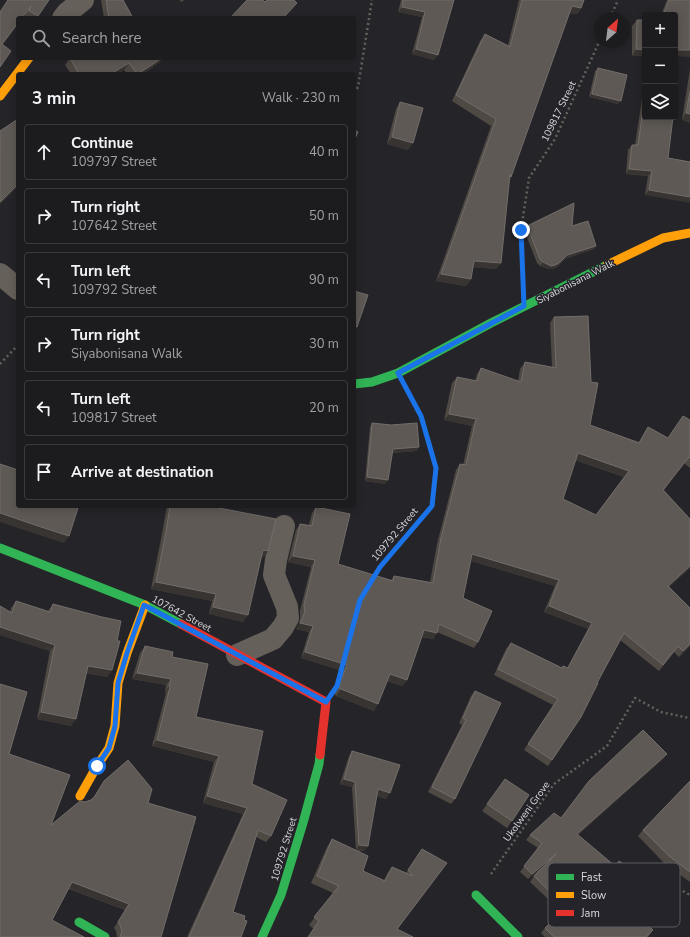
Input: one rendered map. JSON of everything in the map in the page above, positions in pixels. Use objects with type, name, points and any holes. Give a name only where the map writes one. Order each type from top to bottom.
[{"type":"street","points":[[65,16],[83,0]]},
{"type":"street","points":[[18,72],[27,60]]},
{"type":"street","points":[[0,96],[16,75]]},
{"type":"street","name":"Siyabonisana Walk","points":[[356,384],[372,382],[398,373],[524,306],[620,258],[663,238],[690,233]]},
{"type":"street","points":[[0,274],[16,287]]},
{"type":"street","points":[[237,655],[273,639],[288,618],[287,607],[274,575],[284,526]]},
{"type":"street","name":"107642 Street","points":[[0,548],[144,605],[326,702]]},
{"type":"street","points":[[80,796],[109,748],[115,726],[118,683],[144,605]]},
{"type":"street","name":"109792 Street","points":[[262,937],[281,895],[303,823],[319,764],[326,702]]},
{"type":"street","points":[[476,895],[518,937]]},
{"type":"street","points":[[79,922],[105,937]]},
{"type":"path","points":[[356,90],[358,87],[372,0]]},
{"type":"path","points":[[613,12],[618,0]]},
{"type":"path","name":"109817 Street","points":[[524,306],[521,230],[529,178],[556,139],[596,48]]},
{"type":"path","points":[[0,364],[16,348]]},
{"type":"path","name":"109792 Street","points":[[372,580],[380,567],[432,506],[436,475],[436,468],[421,416],[398,373]]},
{"type":"path","points":[[326,702],[337,686],[343,664]]},
{"type":"path","name":"Ukolweni Grove","points":[[476,895],[554,784],[607,746],[635,698],[661,712],[690,718]]},
{"type":"path","points":[[683,891],[690,895]]},
{"type":"building","points":[[8,0],[49,0],[38,16],[29,11],[31,6],[24,16],[16,16],[16,26],[2,44],[11,51],[0,67],[0,12]]},
{"type":"building","points":[[106,0],[123,0],[132,16],[109,16]]},
{"type":"building","points":[[247,0],[263,0],[265,2],[267,0],[294,0],[297,3],[285,16],[232,16]]},
{"type":"building","points":[[403,0],[454,0],[438,55],[416,49],[425,12],[402,7]]},
{"type":"building","points":[[522,0],[584,0],[581,8],[572,6],[511,177],[510,174],[501,263],[474,261],[471,279],[441,274],[496,119],[456,95],[485,34],[510,47]]},
{"type":"building","points":[[669,0],[690,0],[690,50],[678,50],[678,12],[664,12]]},
{"type":"building","points":[[637,20],[642,20],[642,50],[636,49]]},
{"type":"building","points":[[71,60],[159,60],[141,72],[136,72],[129,63],[114,72],[78,72]]},
{"type":"building","points":[[598,68],[627,75],[621,101],[592,94]]},
{"type":"building","points":[[690,91],[690,114],[686,113]]},
{"type":"building","points":[[400,102],[423,108],[413,143],[392,137]]},
{"type":"building","points":[[642,116],[642,120],[673,120],[668,158],[690,162],[690,197],[649,190],[652,171],[629,169],[632,145],[638,145]]},
{"type":"building","points":[[16,120],[16,186],[0,202],[1,144],[0,131]]},
{"type":"building","points":[[574,203],[572,226],[588,221],[596,246],[567,255],[559,263],[551,266],[540,259],[527,226]]},
{"type":"building","points":[[356,292],[368,295],[356,327]]},
{"type":"building","points":[[588,316],[591,382],[598,383],[590,425],[639,443],[648,427],[668,438],[683,416],[690,420],[690,458],[689,457],[663,490],[690,519],[690,566],[668,586],[690,608],[690,644],[683,651],[678,646],[663,665],[624,633],[597,683],[581,717],[552,760],[528,744],[558,699],[498,669],[511,643],[562,668],[563,666],[568,668],[592,623],[549,606],[559,580],[472,554],[463,598],[492,611],[478,642],[439,624],[437,633],[424,630],[407,680],[390,674],[378,704],[338,687],[347,665],[305,652],[313,626],[300,623],[305,611],[304,605],[315,560],[293,556],[300,524],[312,526],[316,508],[321,508],[350,514],[338,564],[393,581],[394,576],[433,583],[441,538],[460,464],[466,465],[476,419],[449,414],[457,377],[477,381],[481,368],[521,382],[525,362],[556,368],[554,317]],"holes":[[[578,453],[629,471],[596,515],[563,499]]]},
{"type":"building","points":[[372,423],[391,425],[417,423],[419,447],[393,449],[388,480],[367,477]]},
{"type":"building","points":[[0,464],[16,469],[16,508],[78,508],[69,536],[0,513]]},
{"type":"building","points":[[170,508],[219,508],[276,519],[268,551],[263,550],[248,615],[213,607],[216,594],[156,582]]},
{"type":"building","points":[[16,601],[50,612],[53,604],[121,621],[117,641],[120,641],[112,670],[88,666],[76,719],[41,712],[55,645],[0,627],[0,606],[12,613]]},
{"type":"building","points":[[145,646],[173,652],[172,657],[208,664],[196,717],[263,731],[252,784],[287,800],[271,836],[258,830],[233,912],[245,916],[244,920],[247,921],[241,937],[189,937],[247,808],[207,796],[219,756],[157,740],[171,679],[137,673]]},
{"type":"building","points":[[0,684],[27,692],[9,754],[70,775],[51,825],[80,801],[85,802],[91,800],[104,781],[128,760],[152,789],[148,803],[196,817],[161,937],[120,937],[122,931],[118,922],[129,904],[72,882],[52,920],[84,937],[0,937]]},
{"type":"building","points":[[475,691],[501,703],[455,799],[432,787],[466,720],[463,718]]},
{"type":"building","points":[[643,730],[667,754],[577,834],[611,863],[548,863],[548,890],[534,876],[557,853],[532,874],[524,866],[542,843],[530,835],[554,813],[561,818],[589,781]]},
{"type":"building","points":[[352,751],[400,765],[390,793],[378,789],[368,846],[359,845],[355,782],[344,779]]},
{"type":"building","points":[[505,779],[529,795],[512,821],[487,804]]},
{"type":"building","points":[[690,781],[690,872],[669,856],[643,830]]},
{"type":"building","points":[[332,839],[368,856],[363,871],[385,881],[392,867],[413,876],[408,870],[422,849],[447,863],[397,929],[413,937],[308,937],[319,921],[314,917],[339,886],[317,876]]},
{"type":"building","points":[[548,925],[548,927],[650,927],[653,930],[646,937],[554,937],[545,928]]},
{"type":"traffic: fast","points":[[356,384],[372,382],[398,373],[491,323],[607,265]]},
{"type":"traffic: fast","points":[[0,548],[145,605],[181,624]]},
{"type":"traffic: fast","points":[[262,937],[281,895],[303,823],[319,764],[320,755]]},
{"type":"traffic: fast","points":[[476,895],[518,937]]},
{"type":"traffic: fast","points":[[79,922],[105,937]]},
{"type":"traffic: slow","points":[[18,72],[27,60]]},
{"type":"traffic: slow","points":[[0,96],[16,75]]},
{"type":"traffic: slow","points":[[607,265],[663,238],[690,233]]},
{"type":"traffic: slow","points":[[80,796],[109,748],[115,726],[118,683],[127,653],[145,605]]},
{"type":"traffic: jam","points":[[181,624],[326,702],[320,755]]},
{"type":"route","points":[[97,766],[109,748],[115,726],[118,683],[144,605],[326,702],[337,686],[360,600],[380,567],[432,506],[436,468],[421,416],[398,373],[524,306],[521,230]]}]
